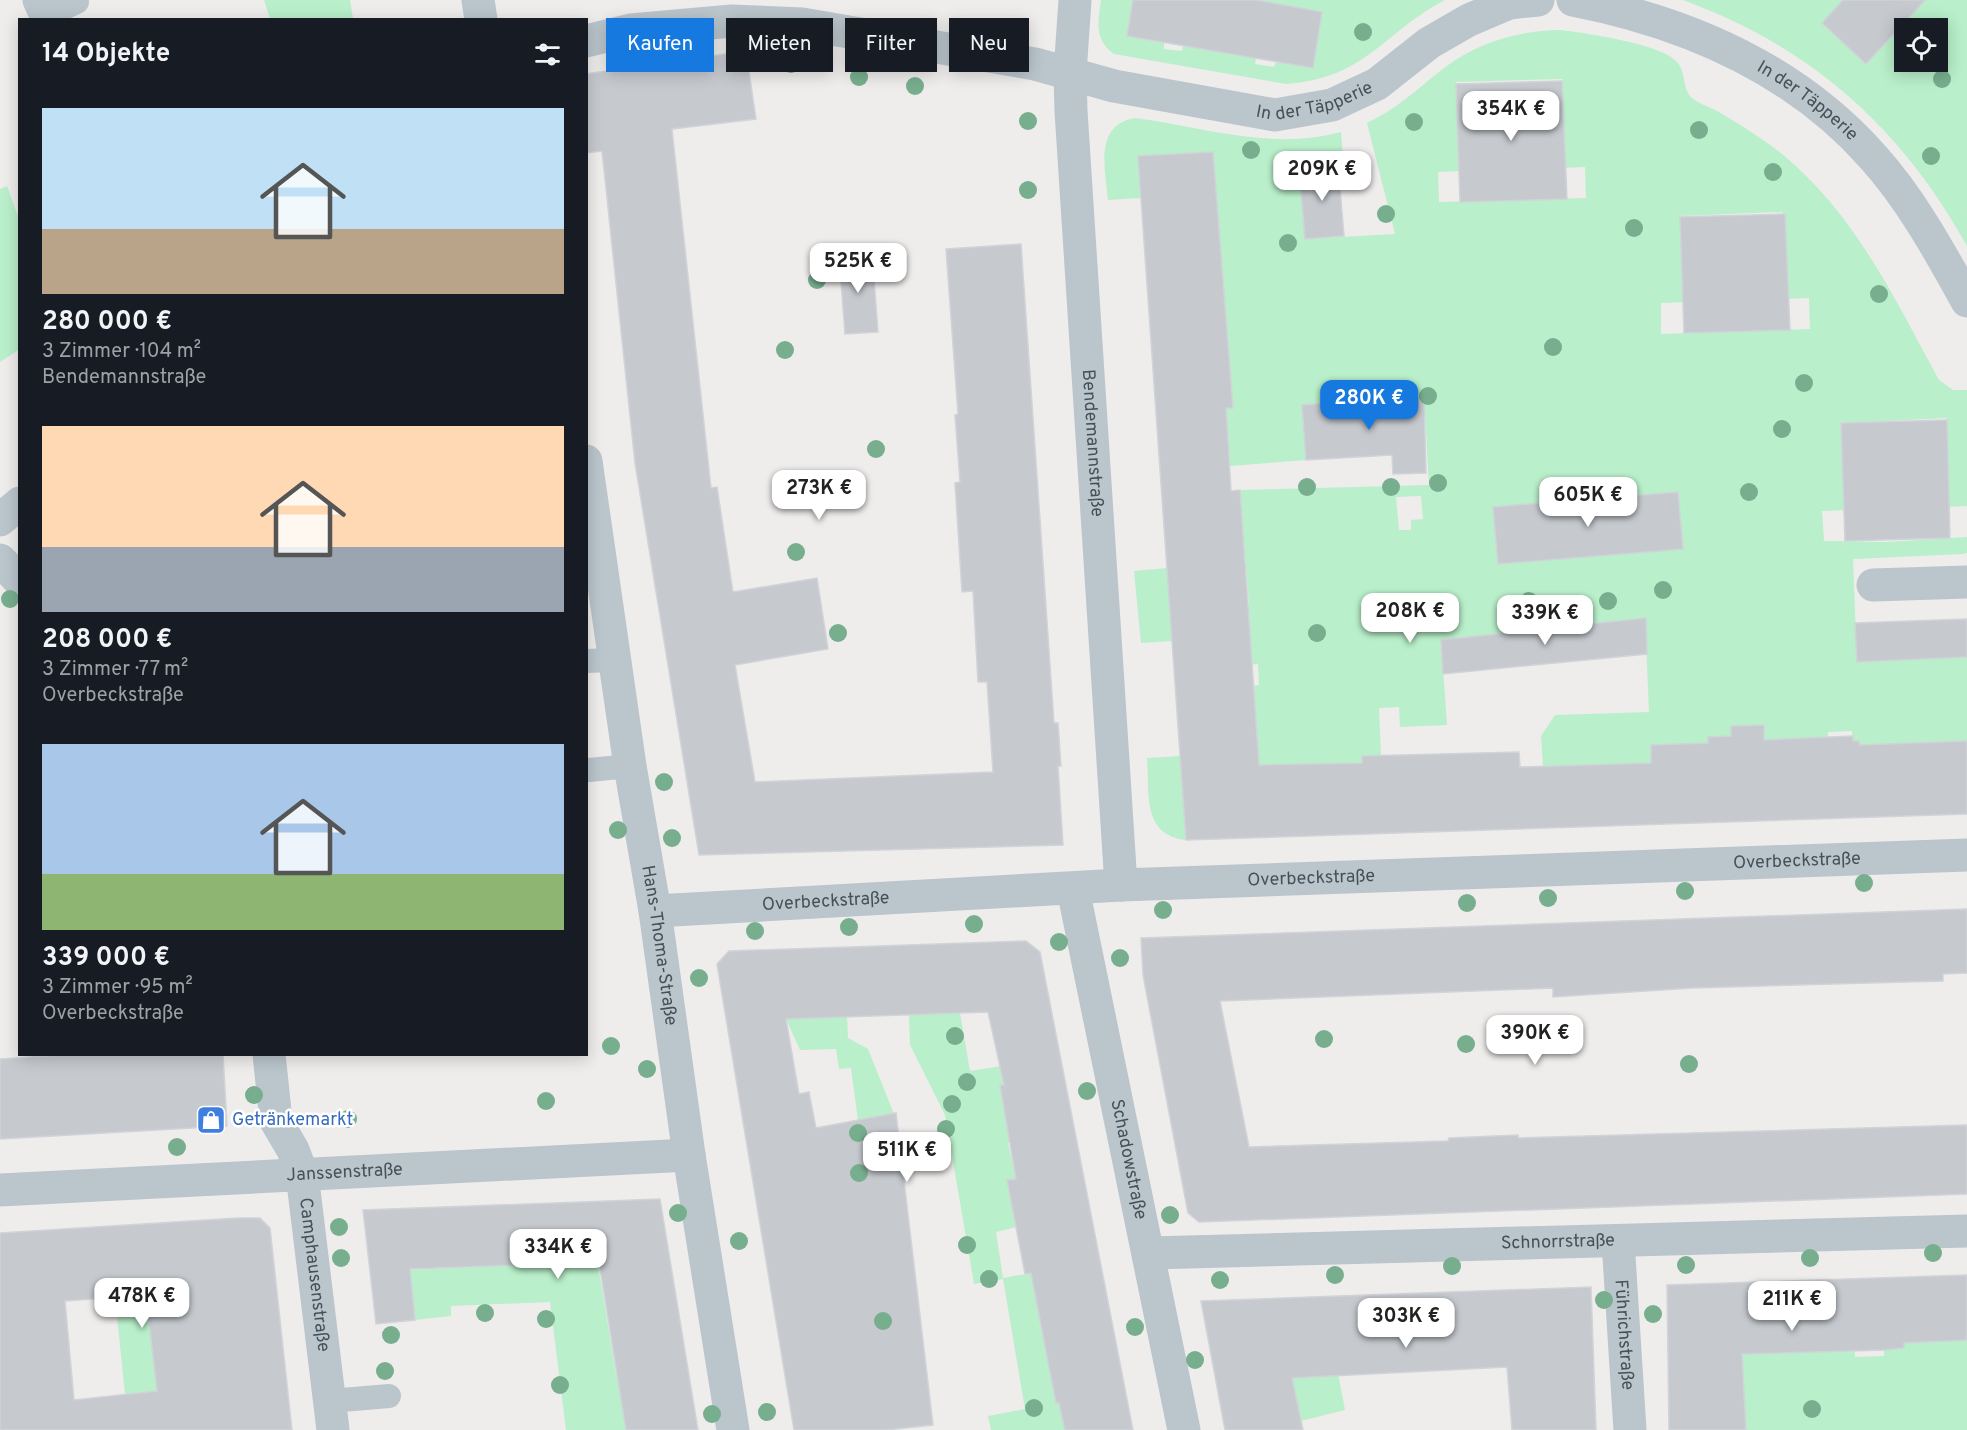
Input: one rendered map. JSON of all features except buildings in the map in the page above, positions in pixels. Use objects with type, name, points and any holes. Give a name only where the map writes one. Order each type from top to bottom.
[{"type":"street","points":[[478,0],[481,18]]},
{"type":"street","name":"Bendemannstraße","points":[[1076,0],[1070,73],[1121,885]]},
{"type":"street","name":"In der Täpperie","points":[[588,41],[631,30],[749,20],[802,24],[1035,64],[1114,86],[1275,115],[1332,105],[1377,84],[1429,43],[1469,20],[1509,3],[1538,0]]},
{"type":"street","name":"In der Täpperie","points":[[1573,0],[1618,9],[1704,38],[1748,59],[1825,110],[1873,157],[1908,202],[1967,301]]},
{"type":"street","name":"Hans-Thoma-Straße","points":[[588,490],[600,661],[630,766],[655,911],[689,1155],[733,1430]]},
{"type":"street","points":[[0,520],[18,505]]},
{"type":"street","points":[[0,560],[18,579]]},
{"type":"street","points":[[1873,585],[1967,582]]},
{"type":"street","name":"Overbeckstraße","points":[[655,911],[1121,885],[1967,855]]},
{"type":"street","name":"Schadowstraße","points":[[1073,889],[1150,1253],[1184,1430]]},
{"type":"street","name":"Camphausenstraße","points":[[269,1056],[276,1121],[293,1150],[302,1174],[331,1416]]},
{"type":"street","name":"Janssenstraße","points":[[0,1190],[689,1155]]},
{"type":"street","name":"Schnorrstraße","points":[[1150,1253],[1967,1231]]},
{"type":"street","name":"Führichstraße","points":[[1618,1241],[1630,1430]]},
{"type":"lane","points":[[45,12],[77,2]]},
{"type":"lane","points":[[589,770],[630,766]]},
{"type":"lane","points":[[331,1416],[389,1396]]},
{"type":"green space","points":[[264,0],[350,0],[353,18],[270,18]]},
{"type":"green space","points":[[1101,0],[1133,0],[1127,36],[1164,43],[1164,49],[1182,51],[1183,46],[1256,58],[1255,64],[1274,67],[1276,62],[1313,68],[1322,12],[1256,0],[1445,0],[1423,13],[1355,63],[1336,73],[1314,80],[1286,84],[1114,54],[1103,43],[1100,36]]},
{"type":"green space","points":[[1683,0],[1843,0],[1822,23],[1866,64],[1894,34],[1894,72],[1948,72],[1948,18],[1908,18],[1925,0],[1967,0],[1967,246],[1941,203],[1913,164],[1882,128],[1812,67],[1729,19]]},
{"type":"green space","points":[[1560,30],[1623,40],[1656,50],[1677,62],[1687,91],[1693,99],[1734,121],[1782,154],[1831,203],[1871,259],[1939,380],[1953,390],[1967,390],[1967,506],[1947,507],[1947,418],[1844,423],[1843,421],[1841,422],[1846,510],[1822,511],[1824,541],[1887,542],[1967,537],[1967,553],[1963,554],[1853,559],[1857,662],[1967,657],[1967,741],[1860,745],[1859,741],[1853,741],[1852,731],[1828,732],[1828,742],[1764,740],[1763,725],[1732,726],[1731,736],[1708,737],[1708,743],[1651,745],[1651,763],[1543,766],[1541,736],[1555,715],[1649,712],[1645,618],[1441,640],[1447,725],[1400,727],[1399,707],[1379,708],[1381,756],[1362,756],[1362,763],[1293,765],[1250,776],[1257,752],[1257,731],[1248,686],[1259,685],[1258,664],[1247,665],[1243,606],[1249,605],[1240,490],[1429,485],[1424,396],[1302,405],[1306,460],[1230,466],[1226,408],[1232,408],[1213,152],[1138,156],[1141,198],[1108,200],[1104,162],[1108,139],[1113,129],[1122,122],[1135,118],[1238,136],[1263,138],[1315,137],[1341,132],[1343,157],[1338,164],[1299,168],[1305,239],[1395,234],[1367,123],[1396,106],[1466,53],[1496,40]],"holes":[[[1562,79],[1563,168],[1585,167],[1586,198],[1439,202],[1438,172],[1461,171],[1456,82]],[[1783,212],[1787,273],[1786,299],[1809,298],[1810,329],[1661,334],[1661,303],[1684,302],[1680,216]],[[1678,492],[1683,549],[1498,564],[1493,507]],[[1421,496],[1423,519],[1411,520],[1411,530],[1399,530],[1396,497]]]},
{"type":"green space","points":[[7,186],[18,216],[18,350],[0,362],[0,189]]},
{"type":"green space","points":[[1167,568],[1172,641],[1141,643],[1134,571]]},
{"type":"green space","points":[[1180,756],[1186,840],[1161,830],[1155,821],[1149,798],[1147,758]]},
{"type":"green space","points":[[960,1013],[970,1071],[1002,1066],[1006,1085],[1000,1086],[1003,1105],[1012,1112],[1015,1142],[1008,1143],[1014,1169],[1020,1168],[1021,1177],[1008,1180],[1017,1227],[996,1232],[1003,1278],[1031,1273],[1056,1403],[1059,1403],[1065,1430],[991,1430],[988,1416],[1025,1409],[1003,1279],[974,1284],[945,1115],[910,1045],[909,1014]]},
{"type":"green space","points":[[847,1016],[848,1038],[868,1049],[894,1114],[858,1120],[851,1068],[839,1069],[836,1049],[800,1050],[786,1019]]},
{"type":"green space","points":[[596,1252],[616,1374],[623,1374],[622,1408],[626,1430],[566,1430],[550,1302],[451,1306],[451,1316],[415,1320],[410,1270],[546,1264]]},
{"type":"green space","points":[[152,1294],[223,1384],[125,1394],[115,1297]]},
{"type":"green space","points":[[1330,1332],[1345,1410],[1301,1421],[1291,1374]]},
{"type":"green space","points":[[1967,1340],[1967,1430],[1746,1430],[1744,1393],[1734,1344],[1855,1349],[1855,1357],[1884,1356],[1884,1348],[1904,1348],[1904,1343]]},
{"type":"place","name":"Getränkemarkt","points":[[211,1120]]}]
